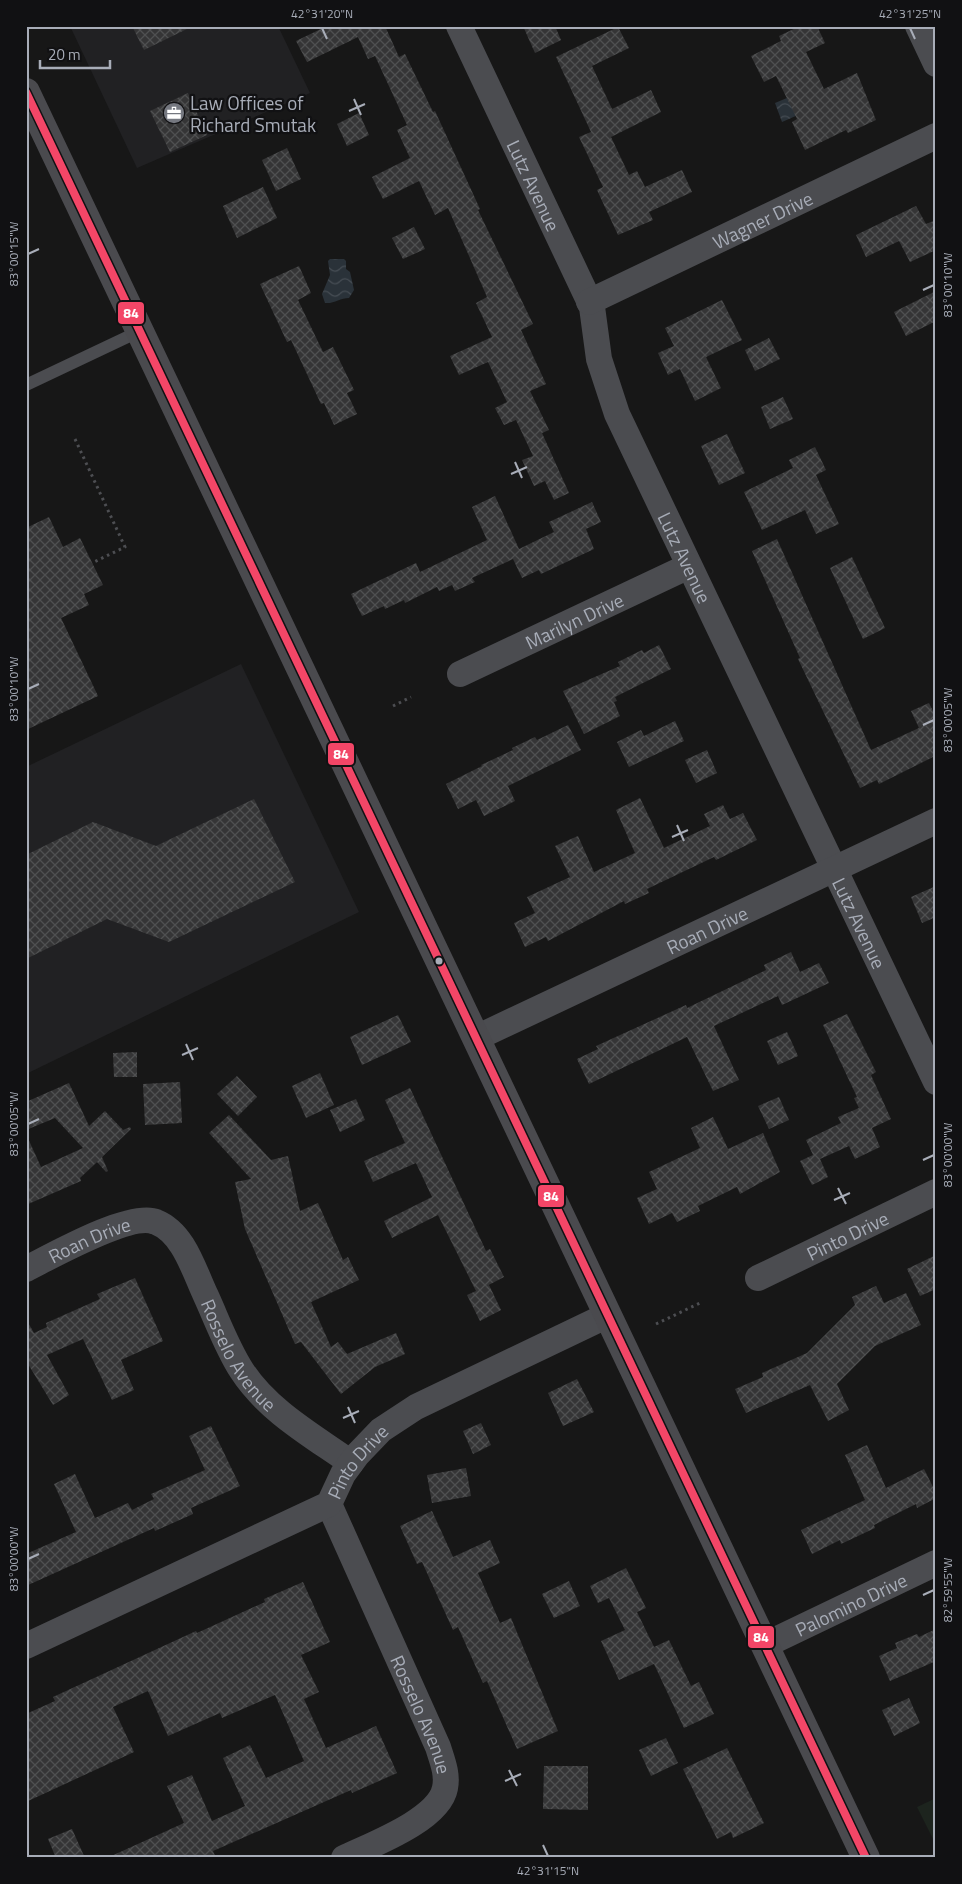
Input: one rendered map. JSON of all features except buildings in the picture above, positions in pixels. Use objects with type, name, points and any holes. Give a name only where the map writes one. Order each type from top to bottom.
[{"type":"main road","points":[[26,92],[866,1858]]},
{"type":"street","name":"Lutz Avenue","points":[[459,26],[589,302],[594,316],[596,343],[610,397],[936,1082]]},
{"type":"street","points":[[918,26],[936,64]]},
{"type":"street","name":"Wagner Drive","points":[[589,302],[936,136]]},
{"type":"street","name":"Marilyn Drive","points":[[460,674],[689,566]]},
{"type":"street","name":"Roan Drive","points":[[476,1038],[936,821]]},
{"type":"street","name":"Pinto Drive","points":[[758,1278],[936,1192]]},
{"type":"street","name":"Roan Drive","points":[[26,1269],[113,1227],[137,1220],[155,1221]]},
{"type":"street","name":"Rosselo Avenue","points":[[155,1221],[172,1233],[183,1246],[233,1354],[255,1389],[279,1412],[351,1463]]},
{"type":"street","name":"Pinto Drive","points":[[26,1646],[328,1504],[351,1463],[381,1430],[416,1407],[608,1315]]},
{"type":"street","name":"Rosselo Avenue","points":[[328,1504],[438,1746],[444,1763],[446,1778],[445,1790],[436,1805],[422,1817],[403,1829],[344,1858]]},
{"type":"street","name":"Palomino Drive","points":[[765,1645],[936,1563]]},
{"type":"lane","points":[[26,385],[140,331]]},
{"type":"path","points":[[74,439],[125,547],[92,563]]},
{"type":"path","points":[[393,706],[411,697]]},
{"type":"path","points":[[656,1324],[700,1303]]},
{"type":"shaded area","points":[[70,26],[278,26],[310,93],[137,168]]},
{"type":"shaded area","points":[[241,664],[359,912],[26,1074],[26,767]]},
{"type":"shaded area","points":[[936,1798],[936,1845],[917,1807]]},
{"type":"water","points":[[806,90],[814,108],[782,122],[775,103]]},
{"type":"water","points":[[330,259],[344,259],[346,261],[346,269],[350,272],[354,290],[349,298],[325,303],[322,294],[330,275],[328,261]]},
{"type":"transit line","name":"84","points":[[26,92],[866,1858]]},
{"type":"place","name":"Law Offices of Richard Smutak","points":[[174,113]]}]
